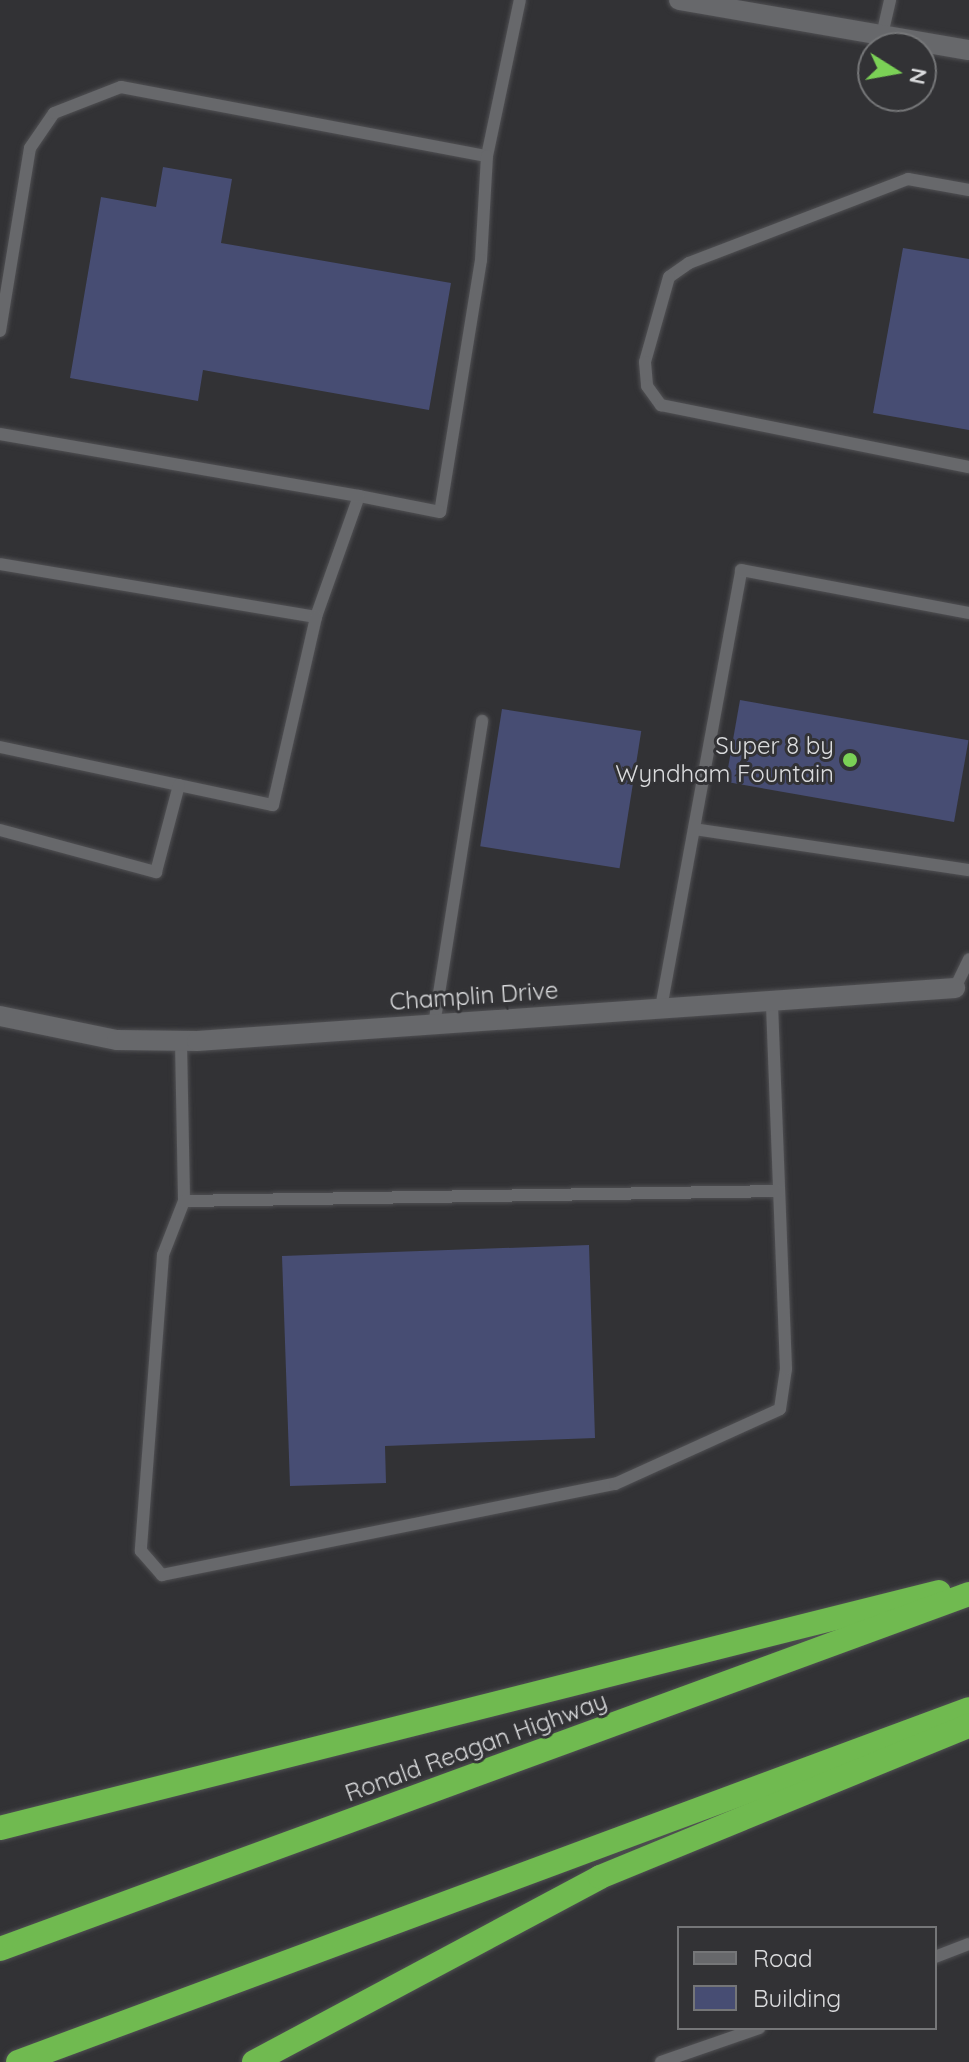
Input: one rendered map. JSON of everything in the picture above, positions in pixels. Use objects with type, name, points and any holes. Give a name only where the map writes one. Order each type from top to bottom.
[{"type":"highway","points":[[0,1828],[969,1586]]},
{"type":"highway","name":"Ronald Reagan Highway","points":[[0,1949],[969,1594]]},
{"type":"highway","points":[[18,2062],[969,1709]]},
{"type":"highway","points":[[254,2062],[600,1877],[969,1726]]},
{"type":"street","points":[[679,0],[865,32]]},
{"type":"street","points":[[937,44],[969,50]]},
{"type":"street","name":"Champlin Drive","points":[[0,1016],[63,1033],[181,1042],[962,987]]},
{"type":"lane","points":[[0,434],[440,512],[481,260],[487,156],[520,0]]},
{"type":"lane","points":[[883,32],[890,0]]},
{"type":"lane","points":[[0,331],[30,148],[54,113],[121,87],[487,156]]},
{"type":"lane","points":[[969,190],[908,179],[689,263],[669,277],[645,362],[647,386],[661,405],[969,467]]},
{"type":"lane","points":[[0,747],[273,805],[316,617],[359,496]]},
{"type":"lane","points":[[0,564],[316,617]]},
{"type":"lane","points":[[661,1008],[741,570],[969,613]]},
{"type":"lane","points":[[434,1025],[482,721]]},
{"type":"lane","points":[[0,830],[156,872],[179,785]]},
{"type":"lane","points":[[694,829],[969,870]]},
{"type":"lane","points":[[962,987],[969,959]]},
{"type":"lane","points":[[181,1042],[184,1201],[163,1255],[141,1551],[162,1575],[615,1484],[780,1409],[786,1369],[772,1001]]},
{"type":"lane","points":[[184,1201],[779,1191]]},
{"type":"lane","points":[[937,1956],[969,1944]]},
{"type":"lane","points":[[661,2062],[753,2030]]},
{"type":"building","points":[[163,167],[232,179],[221,243],[451,283],[429,410],[203,370],[198,401],[70,378],[101,197],[156,207]]},
{"type":"building","points":[[903,248],[969,259],[969,430],[873,413]]},
{"type":"building","name":"Super 8 by Wyndham Fountain","points":[[740,700],[968,740],[954,822],[726,782]]},
{"type":"building","points":[[502,709],[641,731],[620,868],[480,846]]},
{"type":"building","points":[[589,1245],[595,1438],[385,1446],[386,1483],[290,1486],[282,1256]]},
{"type":"place","name":"Super 8 by Wyndham Fountain","points":[[850,760]]}]
